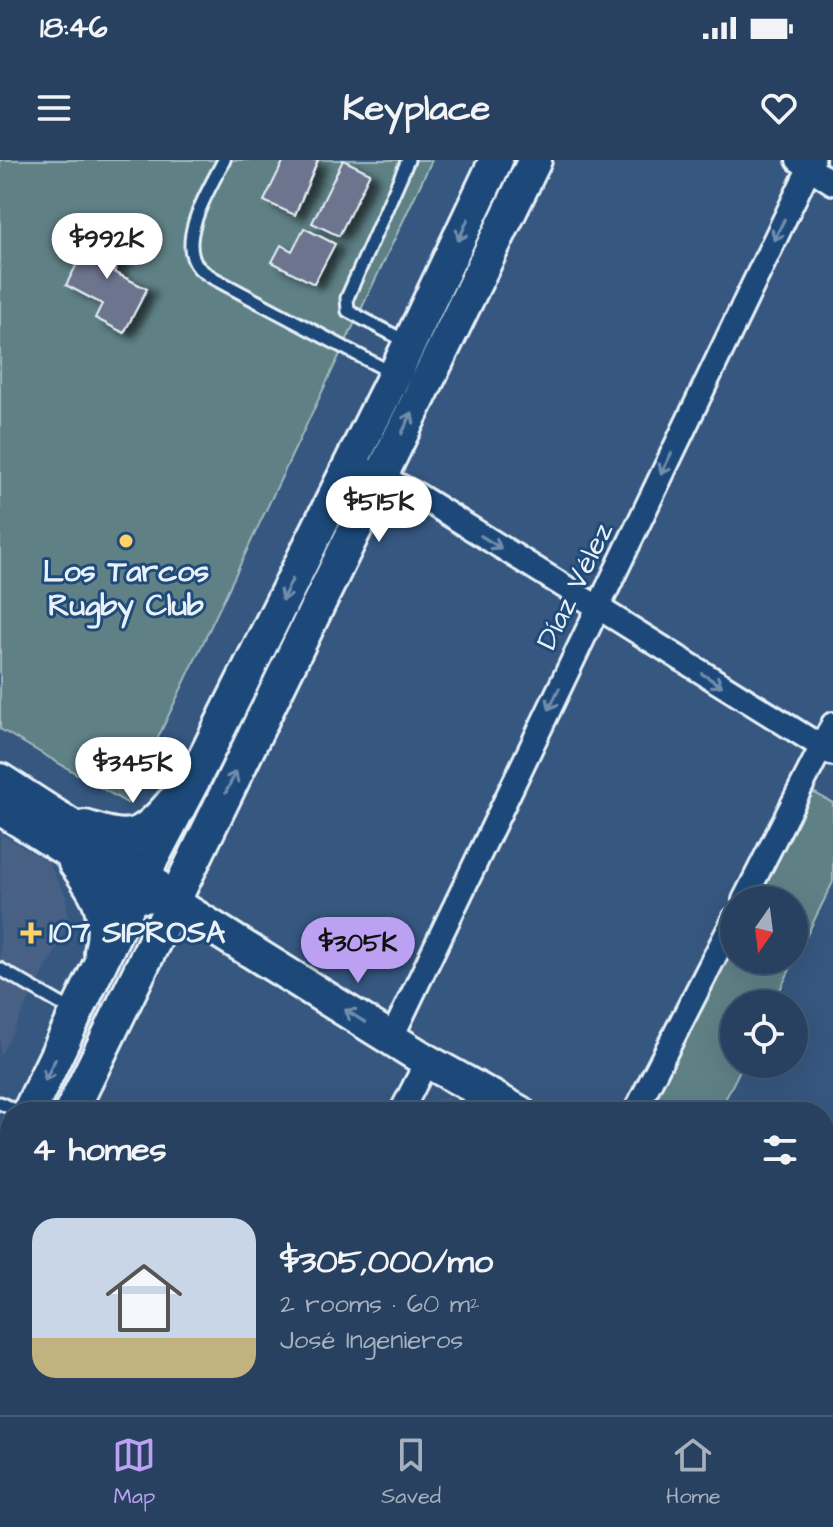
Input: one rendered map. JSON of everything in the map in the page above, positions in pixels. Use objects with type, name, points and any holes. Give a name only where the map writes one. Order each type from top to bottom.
[{"type":"main road","points":[[34,1102],[139,883],[395,374],[496,160]]},
{"type":"main road","points":[[76,1102],[535,160]]},
{"type":"main road","points":[[0,808],[62,833],[135,835],[153,826],[197,773]]},
{"type":"main road","points":[[0,780],[62,833],[139,883],[427,1061],[501,1102]]},
{"type":"main road","points":[[62,833],[100,901],[105,920],[104,940],[95,974]]},
{"type":"street","points":[[807,162],[833,183]]},
{"type":"street","name":"Díaz Vélez","points":[[391,1039],[807,162]]},
{"type":"street","points":[[351,461],[416,494],[827,750]]},
{"type":"street","points":[[752,886],[827,750],[833,724]]},
{"type":"street","points":[[640,1102],[720,946]]},
{"type":"street","points":[[406,1102],[427,1061]]},
{"type":"lane","points":[[224,160],[194,222],[192,253],[199,267],[215,279],[395,374]]},
{"type":"lane","points":[[408,160],[347,298],[348,311],[409,343]]},
{"type":"lane","points":[[0,969],[77,1014]]},
{"type":"shaded area","name":"107 SIPROSA","points":[[0,833],[48,862],[66,896],[68,920],[58,946],[0,1056]]},
{"type":"shaded area","points":[[446,1098],[453,1102],[423,1102]]},
{"type":"green space","name":"Los Tarcos Rugby Club","points":[[0,160],[432,160],[127,803],[0,729]]},
{"type":"green space","points":[[813,792],[833,803],[833,882],[808,933],[808,886],[765,886]]},
{"type":"green space","points":[[720,973],[788,974],[780,990],[720,990],[720,1078],[736,1078],[724,1102],[653,1102]]},
{"type":"building","points":[[284,160],[318,160],[295,215],[264,201]]},
{"type":"building","points":[[343,160],[370,173],[339,236],[312,223]]},
{"type":"building","points":[[96,228],[128,245],[114,272],[147,289],[124,333],[95,318],[102,304],[66,285]]},
{"type":"building","points":[[304,228],[335,244],[314,284],[272,262],[281,245],[292,251]]},
{"type":"place","name":"Los Tarcos Rugby Club","points":[[126,541]]},
{"type":"place","name":"107 SIPROSA","points":[[31,933]]}]
